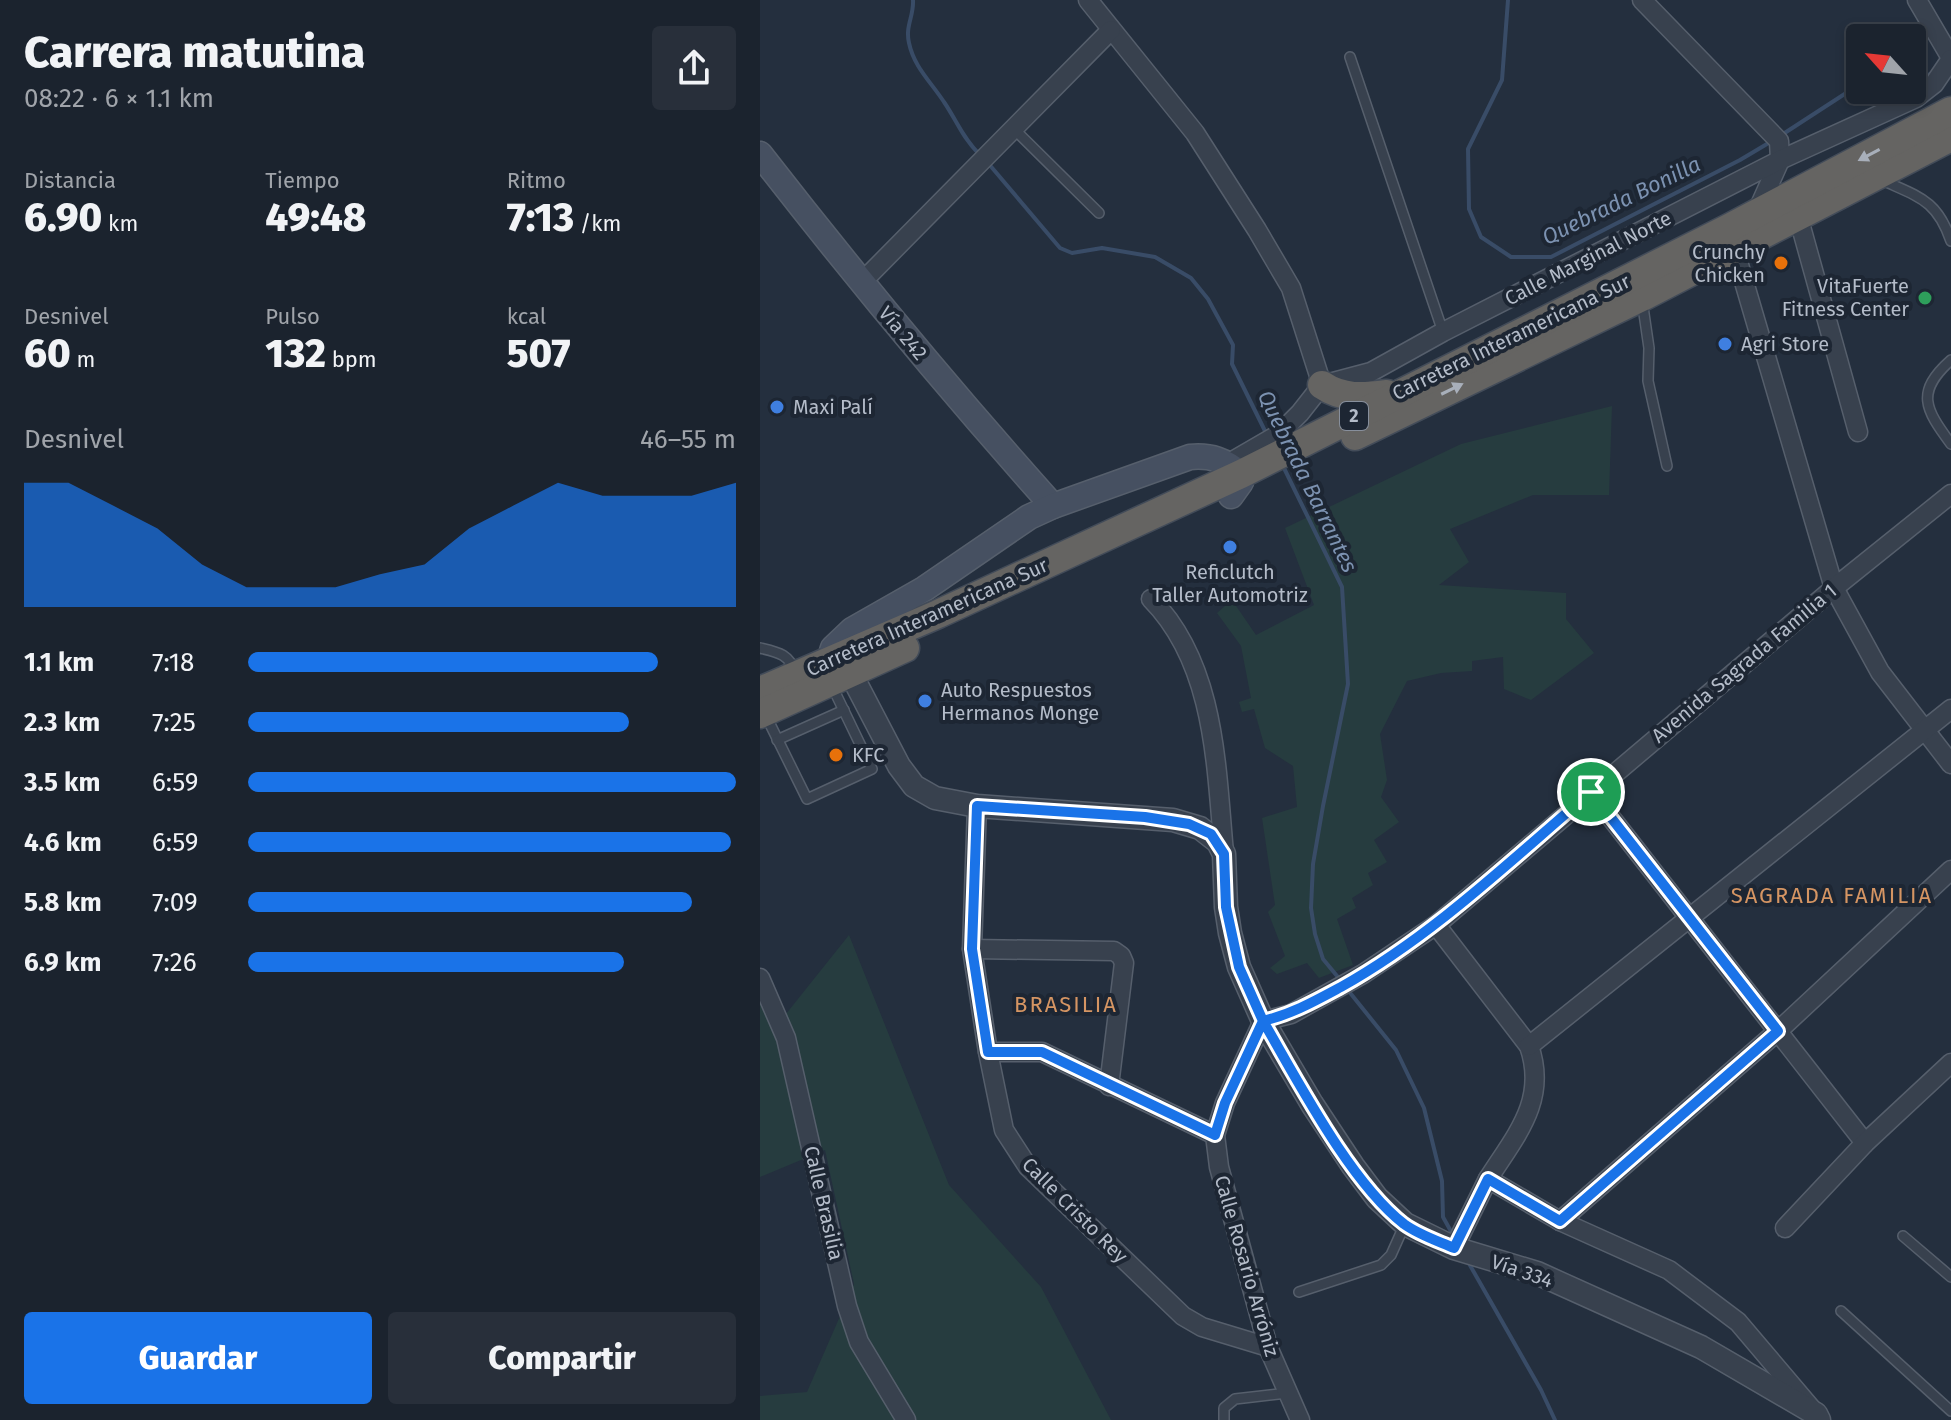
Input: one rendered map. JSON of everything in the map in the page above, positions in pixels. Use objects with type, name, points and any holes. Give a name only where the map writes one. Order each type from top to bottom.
[{"type":"highway","name":"Carretera Interamericana Sur","points":[[761,705],[1233,478],[1396,394],[1732,239],[1798,216],[1875,177],[1947,126]]},
{"type":"highway","name":"Carretera Interamericana Sur","points":[[823,673],[875,650],[906,628],[1233,478],[1642,297],[1732,239],[1756,214],[1947,126]]},
{"type":"highway","points":[[1322,385],[1334,393],[1358,397],[1396,394]]},
{"type":"main road","name":"Vía 242","points":[[763,164],[959,401],[1053,506]]},
{"type":"main road","points":[[823,673],[833,648],[852,630],[924,589],[1029,517],[1190,457],[1206,456],[1233,478]]},
{"type":"street","points":[[1088,0],[1195,133],[1257,230],[1291,288],[1322,385],[1300,413],[1233,478]]},
{"type":"street","points":[[1642,0],[1776,144],[1756,214]]},
{"type":"street","points":[[1917,0],[1951,58]]},
{"type":"street","points":[[861,283],[1111,30]]},
{"type":"street","name":"Calle Marginal Norte","points":[[1322,385],[1371,372],[1776,144],[1916,98],[1934,84],[1951,58]]},
{"type":"street","points":[[1798,216],[1858,432]]},
{"type":"street","points":[[1732,239],[1834,588],[1880,672],[1951,764]]},
{"type":"street","name":"Avenida Sagrada Familia 1","points":[[1263,1021],[1291,1014],[1351,981],[1436,925],[1834,588],[1951,494]]},
{"type":"street","points":[[1151,599],[1164,612],[1181,640],[1213,727],[1224,854]]},
{"type":"street","points":[[823,673],[887,746],[914,786],[935,798],[977,806],[1173,820],[1211,834],[1224,854]]},
{"type":"street","points":[[1529,1046],[1951,709]]},
{"type":"street","points":[[1591,792],[1865,1143]]},
{"type":"street","name":"Calle Cristo Rey","points":[[977,806],[972,949],[1004,1130],[1028,1167],[1183,1316],[1202,1327],[1268,1347]]},
{"type":"street","name":"Vía 334","points":[[1224,854],[1230,933],[1239,967],[1263,1021],[1312,1104],[1377,1198],[1405,1224],[1454,1248],[1537,1273],[1701,1347],[1818,1417]]},
{"type":"street","points":[[1560,1221],[1778,1031],[1951,870]]},
{"type":"street","points":[[1436,925],[1529,1046],[1537,1080],[1522,1126],[1488,1179],[1454,1248]]},
{"type":"street","points":[[972,949],[1114,951],[1121,956],[1124,963],[1109,1086]]},
{"type":"street","name":"Calle Brasilia","points":[[760,978],[786,1038],[847,1306],[859,1342],[906,1420]]},
{"type":"street","name":"Calle Rosario Arróniz","points":[[1263,1021],[1225,1103],[1215,1135],[1219,1167],[1268,1347],[1300,1420]]},
{"type":"street","points":[[988,1052],[1042,1052],[1215,1135]]},
{"type":"street","points":[[1785,1228],[1865,1143],[1951,1063]]},
{"type":"street","points":[[1488,1179],[1560,1221],[1669,1270],[1738,1322],[1818,1417]]},
{"type":"lane","points":[[1350,57],[1443,332]]},
{"type":"lane","points":[[1014,129],[1099,213]]},
{"type":"lane","points":[[1875,177],[1928,203],[1941,215],[1951,241]]},
{"type":"lane","points":[[1642,297],[1649,348],[1648,381],[1667,466]]},
{"type":"lane","points":[[1951,360],[1935,374],[1928,386],[1927,401],[1931,417],[1951,444]]},
{"type":"lane","points":[[760,648],[783,654],[792,662],[823,673],[872,769],[807,799],[761,705]]},
{"type":"lane","points":[[777,740],[844,710]]},
{"type":"lane","points":[[1299,1292],[1381,1265],[1391,1255],[1405,1224]]},
{"type":"lane","points":[[1903,1236],[1951,1277]]},
{"type":"lane","points":[[1841,1311],[1951,1411]]},
{"type":"lane","points":[[1224,1420],[1224,1408],[1235,1399],[1287,1393]]},
{"type":"green space","points":[[1612,406],[1609,495],[1533,495],[1450,529],[1469,562],[1439,585],[1566,593],[1566,619],[1594,653],[1531,700],[1504,689],[1503,657],[1472,661],[1472,671],[1441,673],[1407,681],[1380,734],[1387,780],[1381,797],[1399,822],[1374,840],[1387,862],[1368,873],[1373,885],[1352,898],[1356,908],[1337,919],[1353,965],[1319,978],[1307,963],[1277,974],[1270,968],[1285,956],[1268,912],[1275,905],[1262,818],[1297,807],[1293,766],[1265,748],[1254,709],[1242,712],[1239,702],[1251,698],[1241,646],[1217,613],[1232,600],[1256,635],[1314,605],[1285,528],[1461,444]]},
{"type":"green space","points":[[849,935],[949,1185],[1041,1287],[1111,1420],[760,1420],[760,1396],[807,1392],[854,1284],[825,1150],[760,1177],[760,997],[774,1029]]},
{"type":"waterway","name":"Quebrada Barrantes","points":[[913,0],[908,37],[911,52],[979,154]]},
{"type":"waterway","name":"Quebrada Bonilla","points":[[1508,0],[1502,80],[1468,149],[1469,209],[1481,237],[1511,257],[1551,257],[1772,141]]},
{"type":"waterway","name":"Quebrada Bonilla","points":[[1926,74],[1933,75]]},
{"type":"waterway","name":"Quebrada Bonilla","points":[[1780,136],[1846,93]]},
{"type":"waterway","name":"Quebrada Barrantes","points":[[988,163],[1060,248],[1072,253],[1102,248],[1155,257],[1191,278],[1208,299],[1233,345],[1232,364],[1267,435]]},
{"type":"waterway","name":"Quebrada Barrantes","points":[[1282,464],[1342,587],[1348,684],[1313,864],[1311,908],[1323,959],[1342,982]]},
{"type":"waterway","name":"Quebrada Barrantes","points":[[1347,989],[1396,1050],[1424,1108],[1442,1181],[1443,1217],[1453,1235]]},
{"type":"waterway","name":"Quebrada Barrantes","points":[[1467,1260],[1555,1420]]},
{"type":"place","name":"Crunchy Chicken","points":[[1781,263]]},
{"type":"place","name":"VitaFuerte Fitness Center","points":[[1925,298]]},
{"type":"place","name":"Agri Store","points":[[1725,344]]},
{"type":"place","name":"Maxi Palí","points":[[777,407]]},
{"type":"place","name":"Reficlutch Taller Automotriz","points":[[1230,547]]},
{"type":"place","name":"Auto Respuestos Hermanos Monge","points":[[925,701]]},
{"type":"place","name":"KFC","points":[[836,755]]},
{"type":"district","name":"SAGRADA FAMILIA","points":[[1832,895]]},
{"type":"district","name":"BRASILIA","points":[[1066,1004]]},
{"type":"route","points":[[1591,792],[1436,925],[1363,974],[1291,1014],[1263,1021],[1239,967],[1226,907],[1224,854],[1211,834],[1173,820],[977,806],[972,949],[988,1052],[1042,1052],[1215,1135],[1225,1103],[1263,1021],[1353,1166],[1377,1198],[1405,1224],[1454,1248],[1488,1179],[1560,1221],[1778,1031],[1591,792]]}]
